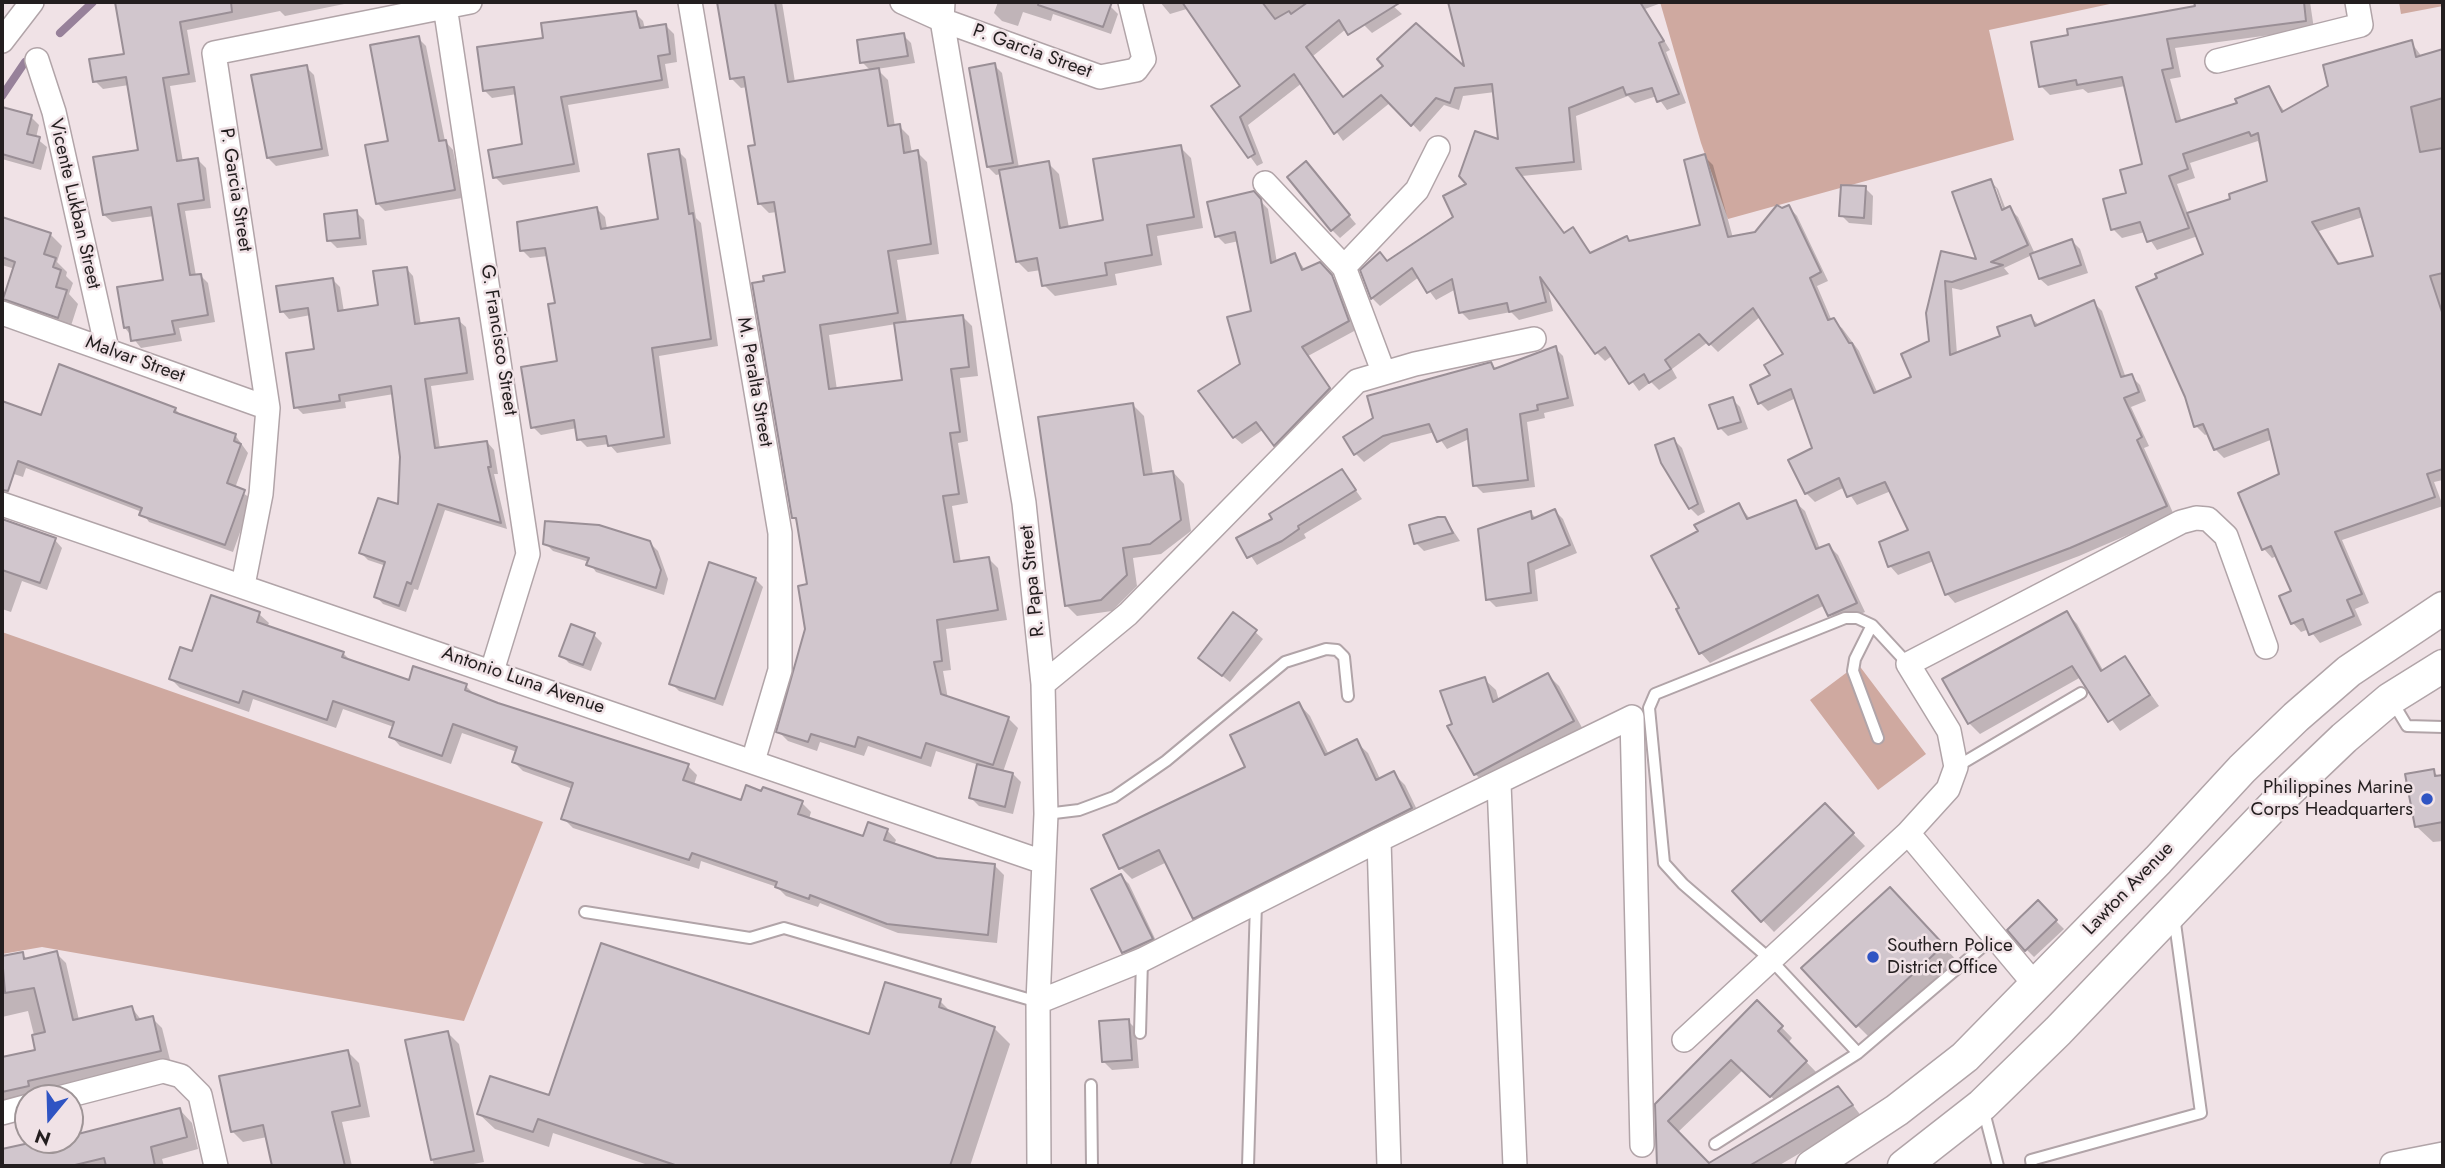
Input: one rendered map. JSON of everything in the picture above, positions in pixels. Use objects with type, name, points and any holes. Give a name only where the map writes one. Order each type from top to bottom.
[{"type":"main road","name":"Lawton Avenue","points":[[1812,1166],[1897,1110],[1965,1057],[2242,769],[2296,718],[2349,671],[2443,608]]},
{"type":"main road","points":[[1904,1166],[1982,1105],[2058,1031],[2278,801],[2390,699],[2443,666]]},
{"type":"street","points":[[2,41],[32,2]]},
{"type":"street","name":"P. Garcia Street","points":[[243,585],[261,494],[268,408],[214,52],[470,2]]},
{"type":"street","name":"M. Peralta Street","points":[[690,2],[780,533],[780,670],[753,761]]},
{"type":"street","name":"P. Garcia Street","points":[[902,2],[943,11],[1100,77],[1136,70],[1144,60],[1130,2]]},
{"type":"street","points":[[2217,61],[2361,25],[2357,2]]},
{"type":"street","name":"G. Francisco Street","points":[[446,6],[524,509],[528,554],[492,671]]},
{"type":"street","name":"R. Papa Street","points":[[943,11],[1024,503],[1044,684],[1046,814],[1038,1002],[1039,1166]]},
{"type":"street","name":"Vicente Lukban Street","points":[[37,61],[54,112],[107,349]]},
{"type":"street","points":[[1344,267],[1417,190],[1438,148]]},
{"type":"street","points":[[1265,183],[1344,267],[1383,372]]},
{"type":"street","name":"Malvar Street","points":[[2,313],[268,408]]},
{"type":"street","points":[[1044,684],[1128,614],[1357,380],[1534,339]]},
{"type":"street","name":"Antonio Luna Avenue","points":[[2,504],[1043,862]]},
{"type":"street","points":[[1684,1040],[1908,833],[1948,789],[1956,767],[1949,731],[1908,664],[2182,522],[2196,518],[2208,519],[2226,536],[2266,647]]},
{"type":"street","points":[[1038,1002],[1142,960],[1379,840],[1499,784],[1632,717],[1642,1145]]},
{"type":"street","points":[[1499,784],[1515,1166]]},
{"type":"street","points":[[1908,833],[2036,986]]},
{"type":"street","points":[[1379,840],[1389,1166]]},
{"type":"street","points":[[84,1092],[163,1071],[181,1076],[200,1095],[216,1166]]},
{"type":"street","points":[[2392,1164],[2443,1154]]},
{"type":"lane","points":[[1858,1053],[1771,960],[1682,884],[1664,863],[1649,708],[1655,694],[1845,618],[1857,618],[1872,625],[1908,664]]},
{"type":"lane","points":[[1872,625],[1855,659],[1853,671],[1878,738]]},
{"type":"lane","points":[[1046,814],[1079,810],[1114,797],[1166,761],[1285,662],[1326,649],[1337,650],[1344,657],[1348,696]]},
{"type":"lane","points":[[1956,767],[2081,693]]},
{"type":"lane","points":[[2390,699],[2407,726],[2443,727]]},
{"type":"lane","points":[[1248,1166],[1256,902]]},
{"type":"lane","points":[[2032,1166],[2031,1160],[2201,1113],[2173,909]]},
{"type":"lane","points":[[585,912],[750,938],[784,929],[1038,1002]]},
{"type":"lane","points":[[1715,1144],[1858,1053],[1994,937]]},
{"type":"lane","points":[[1140,1033],[1142,960]]},
{"type":"lane","points":[[1091,1086],[1092,1166]]},
{"type":"lane","points":[[1982,1105],[1998,1166]]},
{"type":"shaded area","points":[[1660,2],[2119,2],[1989,30],[2014,140],[1728,219],[1701,143]]},
{"type":"shaded area","points":[[2399,2],[2443,2],[2443,6],[2401,14]]},
{"type":"shaded area","points":[[2,632],[543,822],[464,1021],[42,947],[2,954]]},
{"type":"shaded area","points":[[1858,664],[1926,754],[1878,790],[1810,700]]},
{"type":"building","points":[[115,2],[231,2],[232,12],[180,22],[189,74],[163,78],[177,161],[198,158],[204,200],[178,204],[190,275],[201,274],[208,315],[172,321],[175,334],[131,341],[129,327],[124,328],[117,287],[163,280],[151,207],[103,215],[93,157],[138,150],[126,77],[93,82],[89,59],[124,54]]},
{"type":"building","points":[[717,2],[775,2],[788,82],[879,68],[888,126],[900,124],[904,153],[918,150],[931,244],[888,251],[898,313],[820,325],[829,389],[902,380],[894,323],[963,315],[969,367],[951,369],[960,432],[950,433],[959,494],[943,496],[954,562],[989,557],[998,610],[937,620],[942,661],[934,662],[941,694],[1009,717],[993,765],[926,743],[921,758],[858,737],[855,747],[811,734],[808,742],[776,732],[805,629],[798,586],[807,584],[796,518],[792,518],[752,283],[764,281],[763,276],[785,272],[774,202],[758,204],[748,146],[755,145],[744,77],[730,79]]},
{"type":"building","points":[[1039,2],[1112,2],[1103,27],[1038,5]]},
{"type":"building","points":[[1182,2],[1262,2],[1275,19],[1289,11],[1291,14],[1308,2],[1401,2],[1348,35],[1339,20],[1306,47],[1343,97],[1383,66],[1377,59],[1416,23],[1464,66],[1448,2],[1640,2],[1664,41],[1659,43],[1679,94],[1657,102],[1652,88],[1626,95],[1623,87],[1569,108],[1574,162],[1516,168],[1564,233],[1573,227],[1590,253],[1627,236],[1629,241],[1700,225],[1684,160],[1705,154],[1728,237],[1755,232],[1777,205],[1782,208],[1789,205],[1821,272],[1810,278],[1828,320],[1834,318],[1849,343],[1852,343],[1874,393],[1911,377],[1901,354],[1929,341],[1926,313],[1941,251],[1976,259],[1952,192],[1991,179],[2002,210],[2010,206],[2028,245],[1991,262],[2003,265],[1952,282],[1945,281],[1950,355],[2000,336],[1997,327],[2031,315],[2035,326],[2094,300],[2121,377],[2132,374],[2139,392],[2124,398],[2142,437],[2137,440],[2167,506],[2070,548],[1945,595],[1929,552],[1888,567],[1879,542],[1908,530],[1885,482],[1847,497],[1839,478],[1805,494],[1788,460],[1812,448],[1791,389],[1758,404],[1750,385],[1770,375],[1764,365],[1783,354],[1753,308],[1709,345],[1699,334],[1665,360],[1671,369],[1649,383],[1644,374],[1629,384],[1605,347],[1595,354],[1540,277],[1546,302],[1509,312],[1507,303],[1459,313],[1452,279],[1427,293],[1412,268],[1371,299],[1360,270],[1380,252],[1387,261],[1453,217],[1443,196],[1466,184],[1459,176],[1475,131],[1498,139],[1492,84],[1455,88],[1450,103],[1436,98],[1411,126],[1381,95],[1334,134],[1294,74],[1240,117],[1255,154],[1248,158],[1211,106],[1240,86]]},
{"type":"building","points":[[2194,2],[2304,2],[2306,21],[2167,39],[2173,68],[2162,70],[2176,122],[2237,103],[2235,99],[2269,86],[2282,112],[2328,86],[2323,65],[2412,40],[2416,57],[2443,49],[2443,98],[2411,107],[2420,152],[2443,148],[2443,273],[2430,276],[2443,315],[2443,469],[2427,474],[2435,497],[2335,532],[2362,594],[2347,600],[2354,616],[2309,635],[2303,619],[2291,624],[2279,596],[2291,591],[2271,546],[2262,550],[2238,493],[2279,474],[2268,429],[2214,450],[2203,424],[2194,427],[2185,397],[2136,287],[2157,278],[2155,274],[2203,254],[2187,213],[2230,199],[2229,194],[2267,181],[2258,133],[2251,136],[2249,132],[2183,154],[2188,169],[2169,176],[2189,228],[2147,242],[2140,222],[2111,230],[2103,199],[2126,193],[2120,170],[2142,164],[2122,77],[2077,85],[2076,80],[2039,87],[2031,42],[2068,35],[2067,29],[2195,6]],"holes":[[[2359,208],[2373,256],[2338,264],[2312,222]]]},
{"type":"building","points":[[636,11],[640,28],[666,24],[670,54],[658,56],[662,80],[561,97],[574,164],[493,178],[488,150],[522,144],[514,87],[483,91],[477,47],[543,38],[541,23]]},
{"type":"building","points":[[904,33],[908,56],[860,63],[857,40]]},
{"type":"building","points":[[419,36],[439,141],[446,140],[455,190],[376,204],[365,145],[388,141],[370,45]]},
{"type":"building","points":[[995,63],[1013,163],[987,167],[969,68]]},
{"type":"building","points":[[307,65],[322,149],[267,158],[251,75]]},
{"type":"building","points":[[2,107],[32,115],[27,134],[40,137],[33,163],[2,154]]},
{"type":"building","points":[[1181,145],[1194,217],[1147,225],[1152,255],[1105,263],[1107,275],[1042,286],[1037,258],[1016,262],[999,170],[1049,161],[1060,228],[1103,220],[1093,159]]},
{"type":"building","points":[[679,149],[689,214],[693,213],[711,339],[652,348],[664,437],[608,446],[606,436],[577,440],[574,420],[531,428],[521,367],[557,361],[548,304],[555,303],[545,248],[520,251],[517,222],[597,207],[601,229],[658,219],[648,154]]},
{"type":"building","points":[[1306,161],[1350,215],[1331,231],[1287,177]]},
{"type":"building","points":[[1841,185],[1866,186],[1864,218],[1839,216]]},
{"type":"building","points":[[1254,191],[1261,199],[1271,263],[1295,253],[1302,270],[1320,262],[1332,275],[1349,321],[1302,347],[1330,388],[1274,446],[1256,422],[1233,438],[1198,391],[1240,364],[1227,317],[1251,311],[1235,232],[1215,237],[1207,202]]},
{"type":"building","points":[[357,210],[360,238],[327,241],[324,214]]},
{"type":"building","points":[[2,217],[51,233],[44,254],[56,258],[53,267],[61,270],[56,287],[67,290],[58,318],[3,299],[15,262],[2,257]]},
{"type":"building","points":[[2072,239],[2081,265],[2039,279],[2030,254]]},
{"type":"building","points":[[407,267],[415,324],[459,318],[467,373],[425,379],[435,448],[487,441],[491,467],[488,467],[501,523],[438,504],[411,584],[407,582],[399,606],[374,597],[385,562],[359,553],[378,498],[398,504],[400,457],[391,386],[339,395],[340,401],[294,408],[286,353],[314,349],[308,308],[280,312],[276,286],[333,278],[338,311],[378,305],[373,271]]},
{"type":"building","points":[[1556,346],[1568,398],[1537,405],[1538,410],[1520,414],[1528,480],[1473,486],[1467,429],[1437,442],[1429,424],[1383,436],[1354,455],[1343,437],[1373,418],[1367,396],[1491,362],[1494,369]]},
{"type":"building","points":[[59,364],[176,408],[174,412],[236,434],[234,441],[241,444],[227,483],[245,490],[225,545],[139,515],[142,508],[18,461],[8,491],[2,490],[2,401],[41,415]]},
{"type":"building","points":[[1733,397],[1741,422],[1718,429],[1709,405]]},
{"type":"building","points":[[1133,403],[1144,475],[1173,471],[1181,520],[1150,544],[1123,548],[1127,575],[1101,600],[1065,606],[1038,417]]},
{"type":"building","points":[[1674,438],[1698,504],[1689,509],[1661,463],[1655,445]]},
{"type":"building","points":[[1342,469],[1356,490],[1298,526],[1299,529],[1282,541],[1247,558],[1236,538],[1272,519],[1269,514]]},
{"type":"building","points":[[1796,500],[1816,549],[1829,544],[1857,603],[1828,616],[1818,595],[1699,654],[1676,609],[1679,608],[1651,556],[1698,531],[1694,525],[1739,503],[1747,519]]},
{"type":"building","points":[[1555,509],[1570,545],[1528,563],[1531,593],[1486,600],[1478,529],[1531,511],[1532,519]]},
{"type":"building","points":[[1445,517],[1453,533],[1414,544],[1409,525]]},
{"type":"building","points":[[2,519],[56,538],[40,583],[2,570]]},
{"type":"building","points":[[545,521],[599,525],[650,541],[661,570],[656,588],[586,565],[589,558],[543,544]]},
{"type":"building","points":[[709,562],[756,578],[715,699],[669,684]]},
{"type":"building","points":[[211,595],[260,612],[257,622],[344,652],[342,657],[409,680],[413,666],[467,684],[465,690],[498,703],[689,764],[683,780],[741,800],[746,785],[761,791],[763,787],[803,801],[798,814],[863,836],[868,822],[888,829],[884,840],[937,858],[995,864],[988,935],[887,924],[810,895],[809,899],[775,887],[777,882],[692,853],[689,860],[561,819],[573,783],[512,762],[517,747],[453,724],[442,756],[389,737],[394,722],[333,701],[327,720],[243,691],[239,703],[169,679],[180,647],[192,651]]},
{"type":"building","points":[[2067,611],[2101,671],[2125,656],[2150,695],[2108,722],[2072,666],[1968,724],[1942,679]]},
{"type":"building","points":[[1233,612],[1257,630],[1222,676],[1198,658]]},
{"type":"building","points":[[571,624],[595,633],[583,665],[559,656]]},
{"type":"building","points":[[1548,673],[1574,721],[1474,775],[1447,726],[1452,724],[1440,691],[1485,677],[1493,702]]},
{"type":"building","points":[[1299,702],[1325,755],[1357,739],[1376,780],[1394,771],[1412,808],[1193,919],[1159,850],[1119,869],[1103,835],[1245,767],[1230,735]]},
{"type":"building","points":[[977,764],[1013,773],[1005,807],[969,798]]},
{"type":"building","name":"Philippines Marine Corps Headquarters","points":[[2434,769],[2435,776],[2443,775],[2443,822],[2415,827],[2405,774]]},
{"type":"building","points":[[1825,803],[1854,833],[1761,922],[1732,891]]},
{"type":"building","points":[[1121,874],[1153,939],[1122,953],[1091,889]]},
{"type":"building","name":"Southern Police District Office","points":[[1890,887],[1944,945],[1856,1027],[1801,968]]},
{"type":"building","points":[[2038,900],[2057,920],[2025,951],[2007,930]]},
{"type":"building","points":[[601,943],[869,1034],[885,982],[941,999],[939,1007],[995,1027],[950,1166],[678,1166],[538,1119],[533,1132],[477,1114],[490,1076],[549,1095]]},
{"type":"building","points":[[57,951],[73,1020],[132,1006],[136,1020],[153,1016],[161,1051],[28,1081],[29,1084],[14,1084],[14,1089],[2,1092],[2,1057],[35,1050],[32,1035],[45,1032],[34,988],[5,993],[2,956],[23,952],[24,959]]},
{"type":"building","points":[[1757,1000],[1783,1026],[1778,1031],[1807,1061],[1770,1097],[1731,1060],[1668,1121],[1709,1163],[1838,1086],[1853,1105],[1749,1166],[1657,1166],[1655,1104]]},
{"type":"building","points":[[1129,1019],[1132,1060],[1102,1062],[1099,1021]]},
{"type":"building","points":[[448,1031],[474,1151],[431,1160],[405,1040]]},
{"type":"building","points":[[348,1050],[360,1106],[332,1112],[345,1166],[272,1166],[263,1125],[231,1132],[219,1076]]},
{"type":"building","points":[[180,1108],[187,1137],[151,1147],[155,1166],[106,1166],[104,1158],[71,1166],[2,1166],[2,1149],[14,1146],[14,1154],[84,1154],[84,1132]]},
{"type":"waterway","points":[[60,33],[93,2]]},
{"type":"waterway","points":[[2,96],[25,62]]},
{"type":"place","name":"Philippines Marine Corps Headquarters","points":[[2427,799]]},
{"type":"place","name":"Southern Police District Office","points":[[1873,957]]}]
